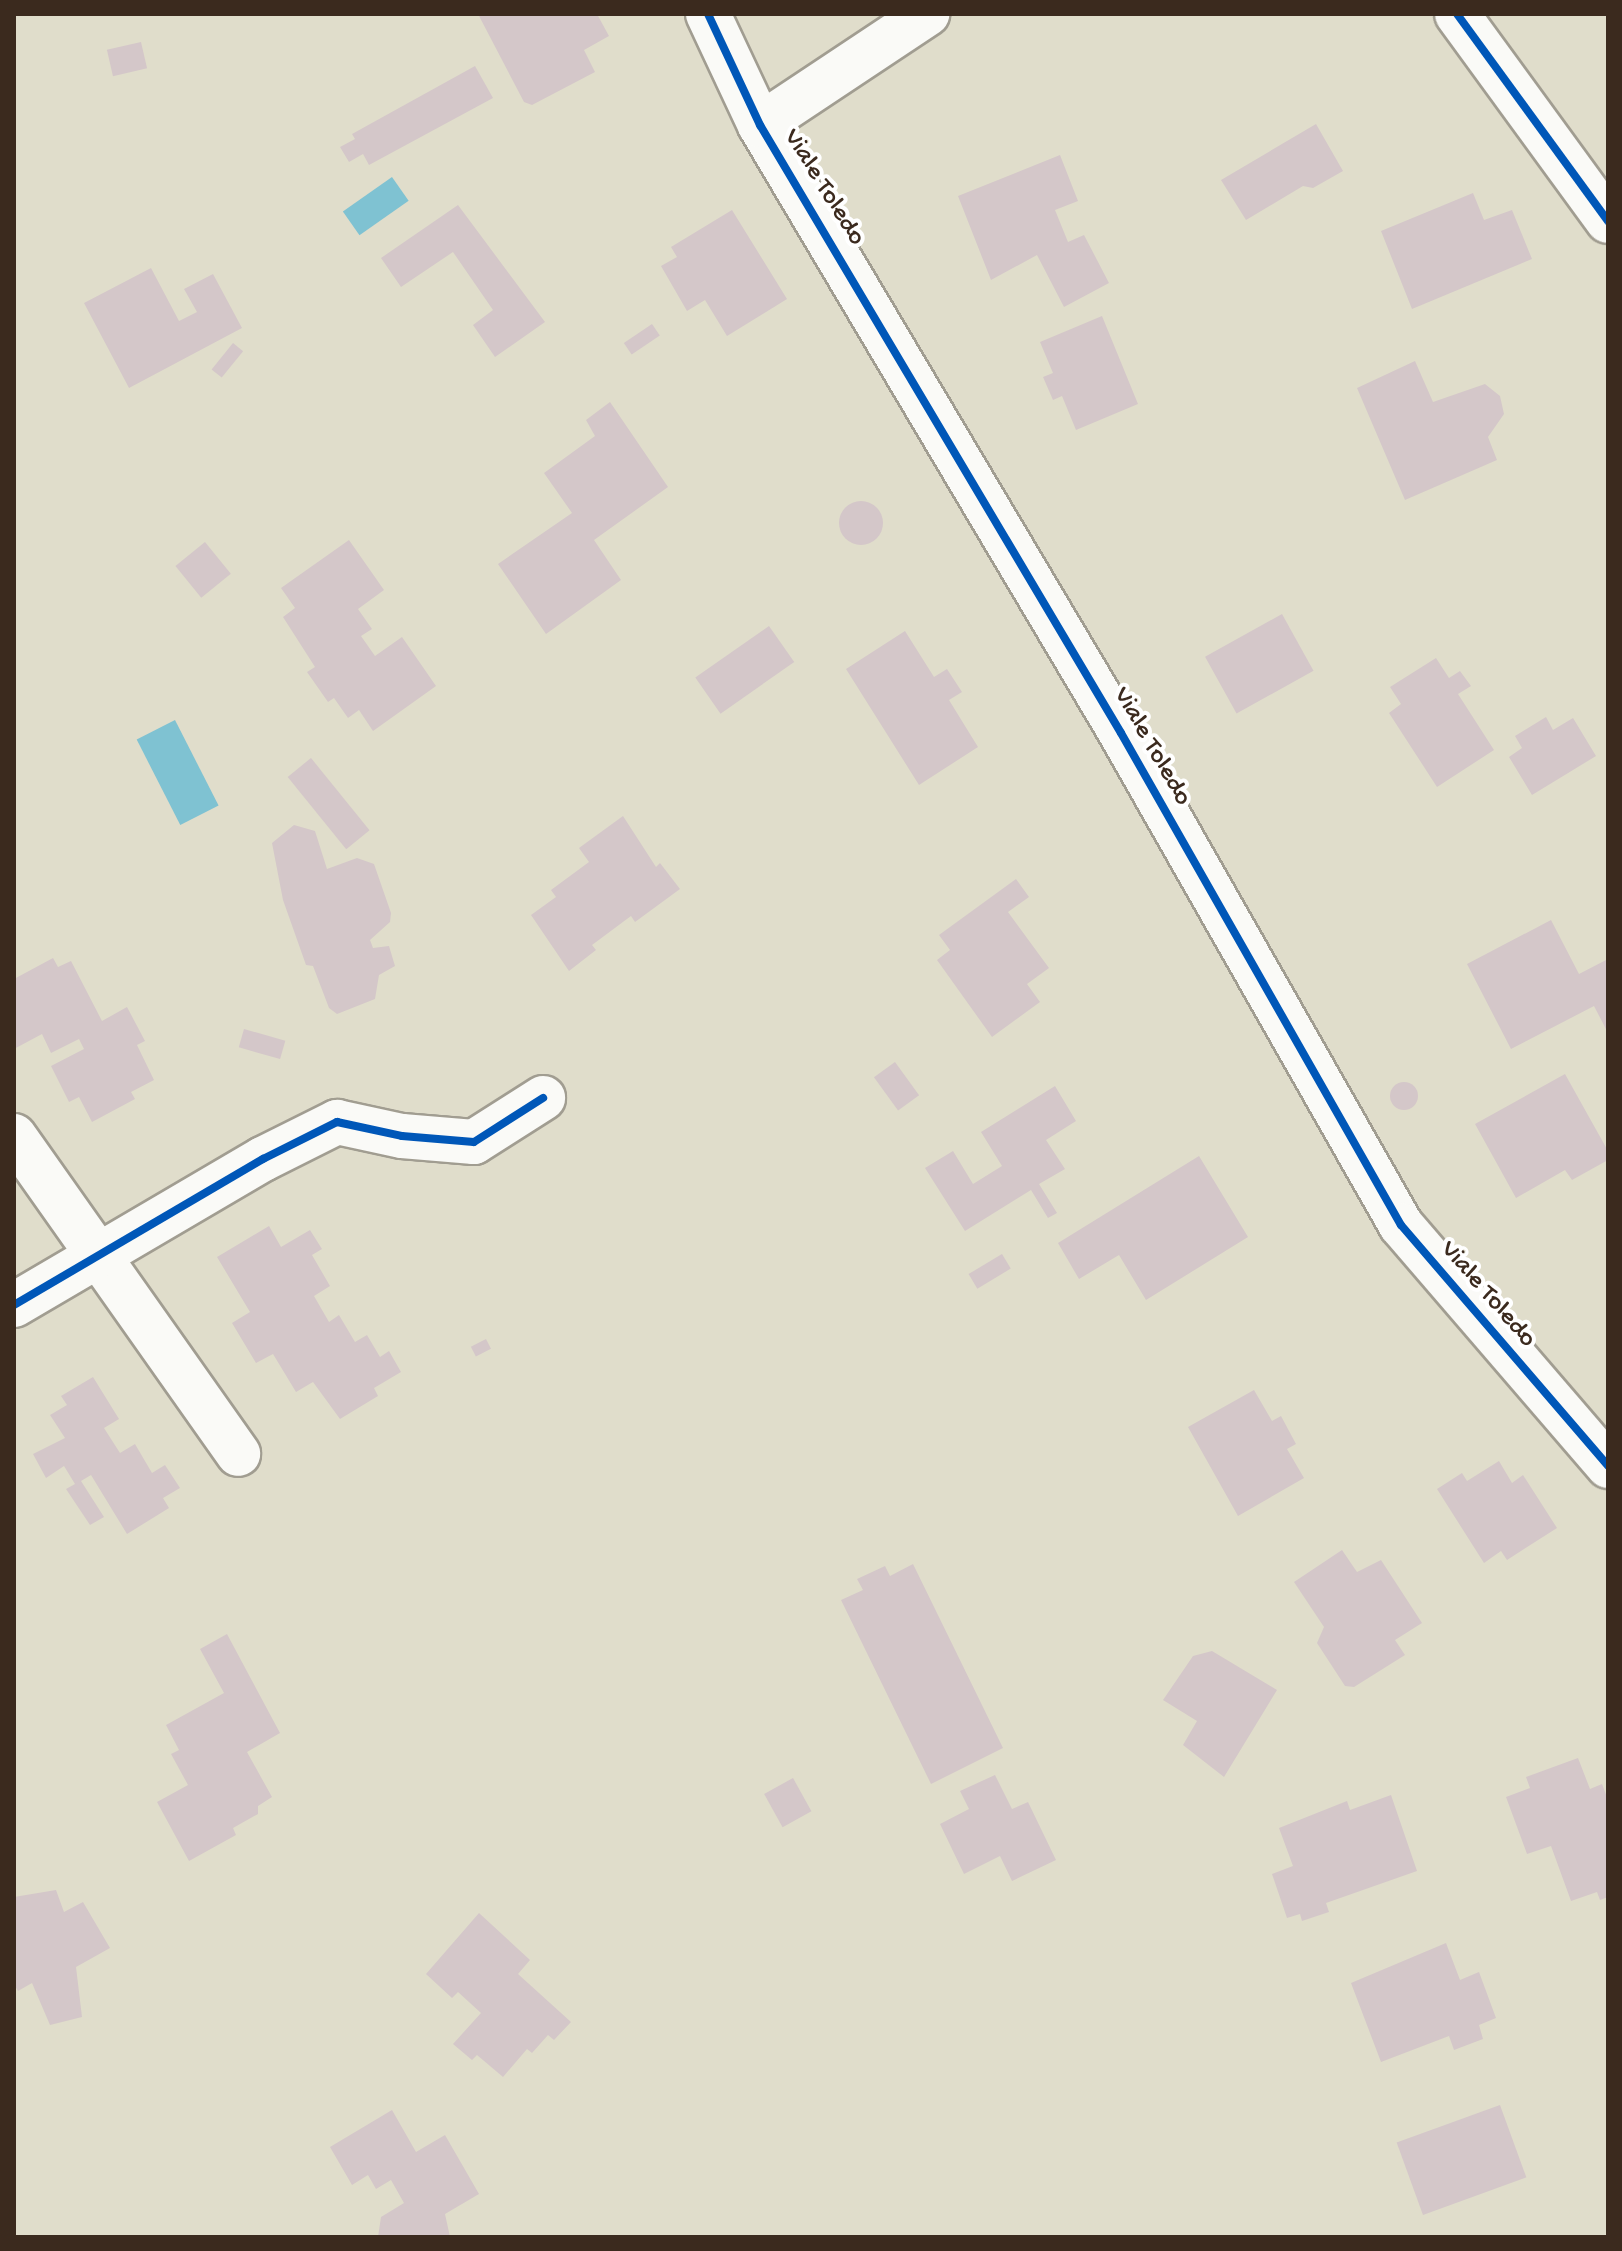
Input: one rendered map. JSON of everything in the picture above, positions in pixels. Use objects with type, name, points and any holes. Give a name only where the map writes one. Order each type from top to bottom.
[{"type":"street","name":"Viale Toledo","points":[[708,14],[760,125],[1105,705],[1401,1225],[1608,1466]]},
{"type":"street","points":[[760,125],[927,14]]},
{"type":"street","points":[[1457,14],[1608,221]]},
{"type":"street","points":[[14,1305],[263,1159],[337,1122],[402,1136],[474,1142],[543,1098]]},
{"type":"street","points":[[14,1136],[238,1454]]},
{"type":"water","points":[[392,177],[409,201],[359,235],[343,211]]},
{"type":"water","points":[[175,720],[219,806],[180,825],[137,740]]},
{"type":"building","points":[[478,14],[597,14],[609,36],[584,50],[595,72],[532,105],[524,102]]},
{"type":"building","points":[[141,42],[147,68],[113,76],[107,50]]},
{"type":"building","points":[[475,66],[493,98],[369,165],[363,154],[349,162],[340,147],[355,139],[352,134]]},
{"type":"building","points":[[1316,124],[1343,171],[1313,188],[1303,186],[1246,220],[1221,180]]},
{"type":"building","points":[[1060,155],[1078,201],[1055,210],[1068,242],[1084,235],[1109,283],[1064,307],[1037,255],[991,280],[958,196]]},
{"type":"building","points":[[1473,193],[1484,220],[1512,210],[1532,259],[1412,309],[1381,231]]},
{"type":"building","points":[[458,205],[545,322],[495,357],[473,325],[493,310],[453,252],[401,287],[381,258]]},
{"type":"building","points":[[732,210],[787,299],[727,336],[705,300],[687,311],[661,266],[677,257],[671,247]]},
{"type":"building","points":[[151,268],[179,321],[197,312],[184,289],[213,274],[242,328],[129,388],[84,303]]},
{"type":"building","points":[[1102,316],[1138,404],[1076,430],[1062,396],[1053,400],[1043,377],[1053,373],[1040,342]]},
{"type":"building","points":[[652,324],[660,336],[632,355],[624,343]]},
{"type":"building","points":[[233,343],[243,351],[222,378],[212,369]]},
{"type":"building","points":[[1415,361],[1433,402],[1485,384],[1500,396],[1504,414],[1488,437],[1497,460],[1405,500],[1357,388]]},
{"type":"building","points":[[610,402],[668,487],[594,540],[621,580],[546,634],[498,564],[572,513],[544,473],[595,436],[586,420]]},
{"type":"building","points":[[861,501],[876,508],[883,523],[876,538],[861,545],[846,538],[839,523],[846,508]]},
{"type":"building","points":[[349,540],[384,590],[358,609],[372,629],[361,636],[375,656],[402,637],[436,686],[373,731],[359,710],[348,718],[334,698],[328,702],[307,672],[315,667],[283,617],[295,608],[281,588]]},
{"type":"building","points":[[205,542],[231,574],[201,598],[175,566]]},
{"type":"building","points":[[1282,614],[1314,671],[1237,714],[1205,657]]},
{"type":"building","points":[[769,626],[794,662],[721,714],[695,678]]},
{"type":"building","points":[[905,631],[934,677],[947,669],[962,692],[949,700],[978,747],[919,785],[846,669]]},
{"type":"building","points":[[1436,658],[1449,678],[1460,671],[1471,686],[1458,694],[1494,750],[1437,787],[1389,713],[1401,704],[1390,687]]},
{"type":"building","points":[[1546,717],[1553,730],[1573,718],[1596,756],[1532,795],[1509,757],[1522,748],[1515,736]]},
{"type":"building","points":[[311,758],[370,830],[346,849],[288,777]]},
{"type":"building","points":[[623,816],[656,867],[660,863],[680,889],[635,922],[631,916],[592,945],[596,950],[569,971],[531,915],[556,897],[551,890],[589,862],[579,848]]},
{"type":"building","points":[[294,825],[315,831],[327,869],[357,858],[374,864],[391,913],[390,922],[370,940],[373,948],[389,946],[395,966],[379,975],[375,999],[337,1014],[329,1008],[313,966],[306,965],[283,900],[272,843]]},
{"type":"building","points":[[1016,879],[1029,897],[1008,912],[1049,968],[1027,984],[1040,1002],[992,1037],[937,960],[950,950],[939,935]]},
{"type":"building","points":[[1551,920],[1579,974],[1608,959],[1608,1033],[1594,1006],[1511,1049],[1467,964]]},
{"type":"building","points":[[53,958],[58,967],[71,961],[102,1021],[127,1007],[145,1041],[137,1045],[154,1080],[131,1092],[135,1099],[92,1122],[79,1097],[69,1102],[51,1066],[84,1049],[79,1039],[51,1053],[42,1034],[14,1049],[14,979]]},
{"type":"building","points":[[244,1029],[285,1041],[280,1059],[239,1047]]},
{"type":"building","points":[[895,1062],[919,1095],[898,1110],[874,1077]]},
{"type":"building","points":[[1565,1074],[1608,1151],[1608,1160],[1572,1180],[1565,1170],[1516,1198],[1475,1124]]},
{"type":"building","points":[[1404,1082],[1414,1086],[1418,1096],[1414,1106],[1404,1110],[1394,1106],[1390,1096],[1394,1086]]},
{"type":"building","points":[[1055,1086],[1076,1121],[1046,1140],[1065,1169],[1039,1184],[1057,1213],[1048,1218],[1031,1190],[965,1231],[925,1168],[953,1151],[973,1184],[1002,1166],[981,1132]]},
{"type":"building","points":[[1199,1156],[1248,1237],[1146,1300],[1119,1255],[1079,1279],[1058,1243]]},
{"type":"building","points":[[269,1226],[281,1247],[310,1230],[322,1249],[312,1255],[330,1286],[314,1296],[329,1322],[339,1315],[355,1342],[367,1335],[380,1357],[389,1351],[401,1372],[374,1388],[378,1396],[340,1419],[313,1382],[296,1392],[273,1354],[256,1363],[232,1323],[250,1312],[217,1257]]},
{"type":"building","points":[[1002,1254],[1011,1269],[977,1289],[969,1274]]},
{"type":"building","points":[[486,1339],[491,1349],[476,1357],[471,1347]]},
{"type":"building","points":[[93,1377],[119,1419],[104,1428],[120,1453],[135,1444],[152,1473],[165,1465],[180,1488],[163,1498],[169,1508],[127,1534],[91,1475],[81,1481],[104,1517],[90,1525],[66,1489],[75,1484],[64,1466],[46,1478],[33,1454],[65,1438],[50,1415],[67,1405],[61,1396]]},
{"type":"building","points":[[1254,1390],[1272,1421],[1281,1416],[1296,1444],[1287,1449],[1304,1478],[1238,1516],[1188,1427]]},
{"type":"building","points":[[1499,1461],[1512,1483],[1523,1475],[1557,1528],[1507,1560],[1501,1551],[1484,1563],[1437,1489],[1462,1473],[1467,1481]]},
{"type":"building","points":[[1342,1550],[1357,1572],[1381,1560],[1422,1623],[1395,1640],[1405,1655],[1354,1687],[1345,1686],[1317,1643],[1324,1627],[1294,1582]]},
{"type":"building","points":[[913,1564],[1003,1748],[931,1784],[841,1600],[863,1590],[857,1579],[885,1566],[890,1576]]},
{"type":"building","points":[[227,1634],[280,1733],[247,1752],[272,1797],[258,1806],[258,1814],[233,1828],[236,1835],[189,1861],[157,1802],[188,1785],[171,1754],[179,1750],[166,1725],[224,1693],[200,1649]]},
{"type":"building","points":[[1212,1651],[1277,1690],[1224,1777],[1183,1745],[1197,1721],[1163,1700],[1193,1656]]},
{"type":"building","points":[[1578,1758],[1590,1789],[1602,1784],[1608,1800],[1608,1897],[1600,1900],[1597,1892],[1571,1901],[1551,1846],[1527,1854],[1506,1797],[1530,1788],[1526,1777]]},
{"type":"building","points":[[995,1775],[1012,1809],[1028,1802],[1056,1860],[1012,1881],[1000,1856],[964,1874],[940,1824],[969,1809],[960,1791]]},
{"type":"building","points":[[793,1778],[811,1811],[783,1827],[764,1794]]},
{"type":"building","points":[[1391,1795],[1417,1871],[1326,1903],[1329,1912],[1302,1921],[1300,1914],[1287,1918],[1272,1874],[1293,1866],[1279,1828],[1347,1801],[1350,1810]]},
{"type":"building","points":[[56,1890],[64,1912],[83,1902],[110,1948],[76,1967],[82,2017],[50,2025],[32,1983],[18,1991],[14,1984],[14,1897]]},
{"type":"building","points":[[479,1913],[530,1960],[518,1974],[571,2022],[554,2040],[548,2035],[532,2053],[527,2049],[503,2077],[477,2055],[472,2060],[453,2044],[481,2013],[458,1992],[452,1998],[426,1974]]},
{"type":"building","points":[[1446,1943],[1460,1980],[1479,1972],[1496,2018],[1479,2025],[1483,2039],[1454,2050],[1449,2036],[1381,2062],[1351,1983]]},
{"type":"building","points":[[1500,2105],[1526,2177],[1423,2215],[1397,2143]]},
{"type":"building","points":[[392,2110],[416,2152],[445,2135],[479,2194],[445,2214],[450,2237],[378,2237],[381,2217],[404,2203],[391,2180],[376,2189],[368,2175],[352,2185],[330,2147]]},
{"type":"cycle path","points":[[708,14],[760,125],[1121,733],[1401,1225],[1608,1466]]},
{"type":"cycle path","points":[[1457,14],[1608,221]]},
{"type":"cycle path","points":[[14,1305],[263,1159],[337,1122],[402,1136],[474,1142],[543,1098]]}]
